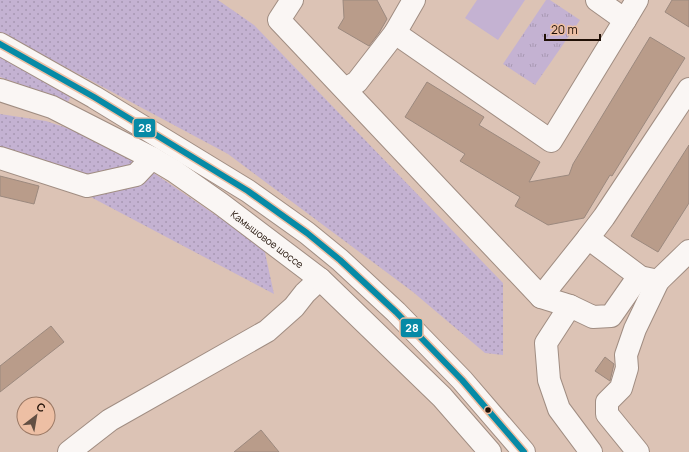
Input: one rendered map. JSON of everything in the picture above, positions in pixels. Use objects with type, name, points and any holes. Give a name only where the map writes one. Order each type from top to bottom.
[{"type":"main road","points":[[292,0],[279,20],[541,297],[570,306],[593,317],[611,316],[648,279],[689,251]]},
{"type":"main road","points":[[345,89],[357,82],[395,32],[414,0]]},
{"type":"main road","points":[[597,0],[625,20]]},
{"type":"main road","points":[[395,32],[551,141],[637,0]]},
{"type":"main road","points":[[0,44],[94,97],[248,191],[307,233],[340,260],[396,312],[462,380],[524,452]]},
{"type":"main road","points":[[541,297],[604,217],[689,89]]},
{"type":"main road","name":"Камышовое шоссе","points":[[0,90],[52,107],[152,158],[174,171],[221,204],[320,279],[442,397],[490,452]]},
{"type":"main road","points":[[0,158],[87,186],[136,176],[152,158]]},
{"type":"main road","points":[[588,238],[648,279]]},
{"type":"main road","points":[[68,452],[110,420],[267,331],[294,307],[305,293],[320,279]]},
{"type":"main road","points":[[638,452],[607,414],[608,402],[620,388],[627,368],[626,355],[635,329],[648,279]]},
{"type":"main road","points":[[570,306],[546,343],[549,380],[559,409],[591,452]]},
{"type":"green space","points":[[0,0],[218,0],[254,25],[503,283],[503,355],[485,353],[413,292],[228,154],[0,32]]},
{"type":"green space","points":[[477,0],[525,0],[498,40],[465,18]]},
{"type":"green space","points":[[546,0],[550,0],[580,20],[535,85],[503,64]]},
{"type":"green space","points":[[0,57],[71,96],[68,102],[0,77]]},
{"type":"green space","points":[[0,114],[46,121],[88,135],[142,165],[264,248],[274,294],[70,186],[0,163]]},
{"type":"building","points":[[343,0],[377,0],[387,19],[369,46],[338,28],[344,18]]},
{"type":"building","points":[[672,0],[689,0],[689,27],[665,12]]},
{"type":"building","points":[[650,37],[685,58],[612,176],[610,175],[584,218],[548,225],[515,206],[520,197],[460,161],[465,154],[405,117],[427,82],[484,117],[479,125],[540,162],[529,182],[569,175],[573,164]]},
{"type":"building","points":[[689,145],[689,203],[658,252],[631,236]]},
{"type":"building","points":[[0,176],[39,186],[34,204],[0,196]]},
{"type":"building","points":[[51,326],[64,342],[0,392],[0,366]]},
{"type":"building","points":[[605,357],[614,364],[610,381],[595,371]]},
{"type":"building","points":[[261,430],[279,452],[234,452]]},
{"type":"transit line","name":"28","points":[[0,44],[94,97],[248,191],[307,233],[340,260],[396,312],[462,380],[524,452]]}]
